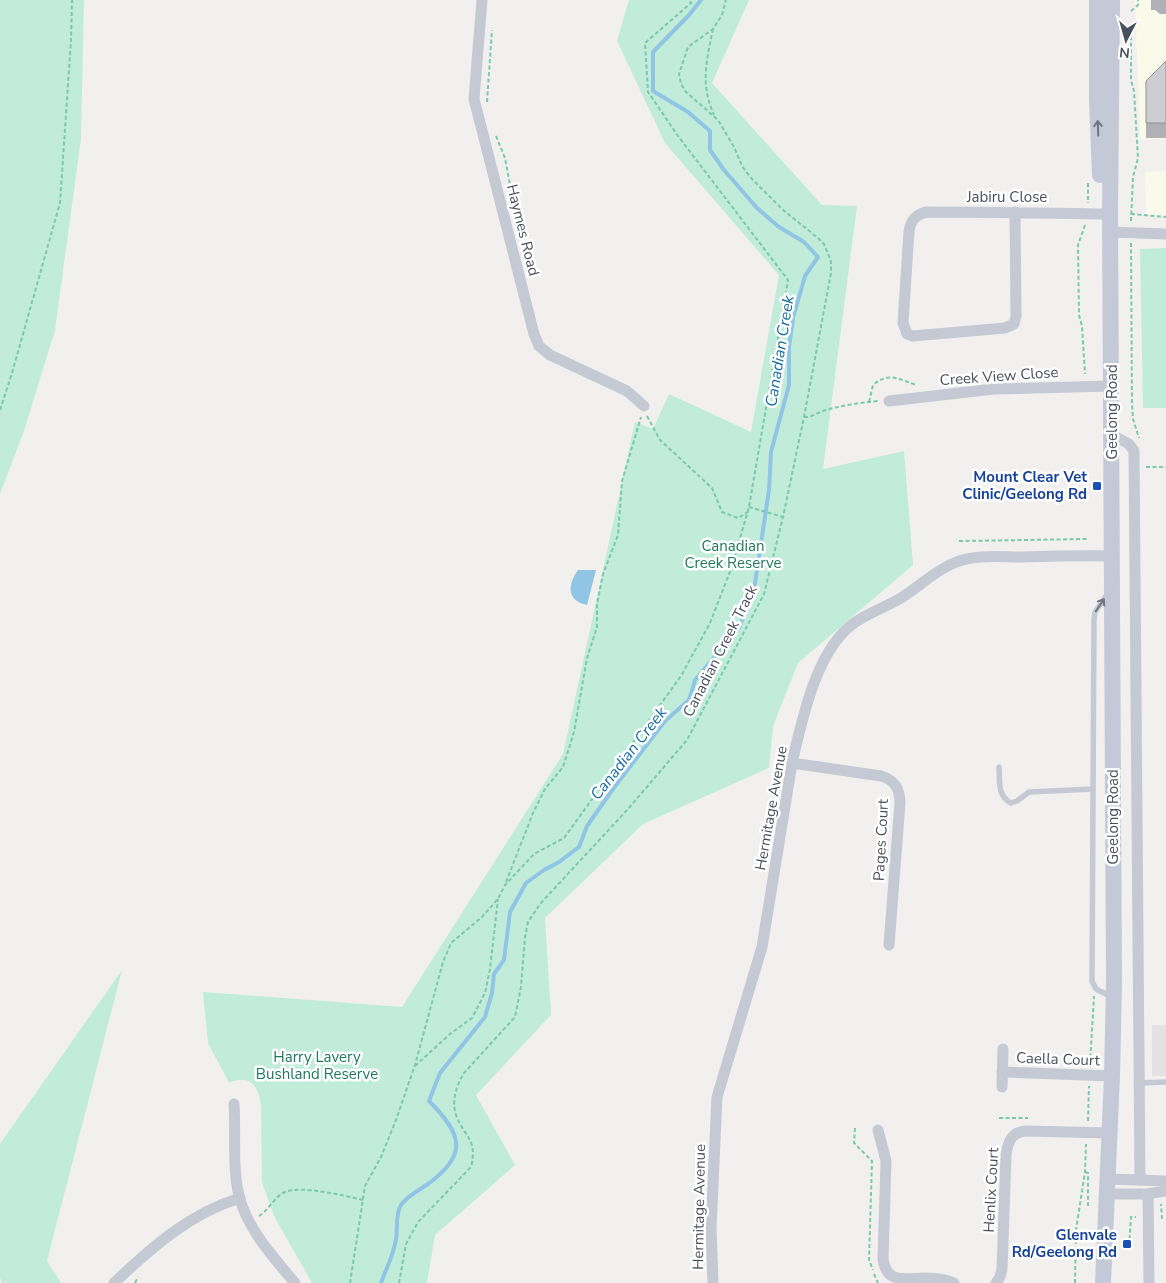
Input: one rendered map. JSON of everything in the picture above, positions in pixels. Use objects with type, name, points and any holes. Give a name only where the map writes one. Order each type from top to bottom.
[{"type":"main road","name":"Geelong Road","points":[[1097,0],[1104,18]]},
{"type":"main road","name":"Geelong Road","points":[[1103,1283],[1114,998],[1112,351],[1106,214],[1097,99],[1104,18],[1112,0]]},
{"type":"street","name":"Haymes Road","points":[[482,0],[474,99],[534,334],[539,346],[550,355],[627,391],[644,406]]},
{"type":"street","name":"Jabiru Close","points":[[1014,212],[1016,316],[1014,324],[1005,328],[913,336],[906,333],[903,323],[909,231],[914,218],[919,215],[927,212],[1014,212],[1106,214]]},
{"type":"street","points":[[1106,232],[1166,234]]},
{"type":"street","name":"Creek View Close","points":[[889,401],[994,389],[1112,386]]},
{"type":"street","points":[[1112,435],[1129,444],[1132,448],[1134,468],[1139,1083],[1141,1180],[1146,1194],[1150,1283]]},
{"type":"street","points":[[1112,462],[1129,464],[1134,482]]},
{"type":"street","name":"Hermitage Avenue","points":[[713,1283],[711,1238],[717,1097],[763,942],[792,763],[803,718],[816,680],[833,646],[852,624],[902,598],[943,568],[964,560],[983,557],[1113,556]]},
{"type":"street","name":"Pages Court","points":[[792,763],[881,776],[891,780],[896,786],[900,801],[889,945]]},
{"type":"street","points":[[1002,1087],[1003,1049]]},
{"type":"street","name":"Caella Court","points":[[1002,1072],[1112,1076]]},
{"type":"street","points":[[234,1104],[236,1168],[240,1198],[260,1241],[295,1283]]},
{"type":"street","points":[[878,1130],[886,1161],[883,1259],[886,1270],[898,1280],[908,1281],[926,1278],[954,1283]]},
{"type":"street","name":"Henlix Court","points":[[996,1283],[1002,1268],[1006,1154],[1011,1137],[1019,1132],[1026,1131],[1110,1133]]},
{"type":"street","points":[[1108,1186],[1141,1180],[1166,1181]]},
{"type":"street","points":[[1108,1186],[1146,1194],[1166,1191]]},
{"type":"street","points":[[114,1283],[147,1252],[184,1225],[222,1204],[240,1198]]},
{"type":"lane","points":[[1113,586],[1095,612],[1093,626],[1092,981],[1096,988],[1114,998]]},
{"type":"lane","points":[[999,767],[1000,792],[1004,800],[1011,803],[1029,792],[1093,790]]},
{"type":"lane","points":[[1139,1083],[1166,1082]]},
{"type":"path","points":[[0,410],[60,203],[72,40],[72,0]]},
{"type":"path","points":[[505,884],[534,854],[564,838],[681,676],[710,624],[731,569],[748,512],[788,280],[678,136],[648,92],[645,43],[691,3],[690,0]]},
{"type":"path","name":"Canadian Creek Track","points":[[399,1283],[406,1244],[415,1227],[471,1167],[474,1155],[472,1146],[456,1115],[454,1096],[458,1083],[464,1073],[515,1016],[521,987],[528,922],[540,904],[628,809],[687,740],[764,594],[783,517],[804,417],[831,273],[831,261],[827,250],[818,238],[782,209],[750,178],[714,115],[686,92],[680,84],[679,74],[688,47],[713,28],[722,15],[726,0]]},
{"type":"path","points":[[1131,11],[1138,5],[1138,0]]},
{"type":"path","points":[[1131,25],[1131,80],[1134,91],[1138,158],[1133,177],[1131,214],[1132,405],[1133,419],[1140,440]]},
{"type":"path","points":[[713,28],[706,66],[706,82],[707,93],[714,115]]},
{"type":"path","points":[[487,105],[492,29]]},
{"type":"path","points":[[495,132],[506,158],[515,210]]},
{"type":"path","points":[[1131,214],[1166,217]]},
{"type":"path","points":[[804,417],[813,417],[822,411],[869,402],[889,401]]},
{"type":"path","points":[[350,1283],[366,1181],[386,1146],[414,1068],[443,962],[451,943],[482,918],[498,899],[533,813],[545,790],[563,767],[574,732],[587,658],[597,627],[597,604],[603,574],[618,535],[622,482],[644,406]]},
{"type":"path","points":[[648,421],[660,440],[712,488],[722,512],[738,518],[748,512]]},
{"type":"path","points":[[1134,468],[1166,467]]},
{"type":"path","points":[[749,507],[783,517]]},
{"type":"path","points":[[959,541],[1087,539]]},
{"type":"path","points":[[414,1068],[450,1034],[472,1018],[485,994],[498,899]]},
{"type":"path","points":[[1090,1075],[1094,993]]},
{"type":"path","points":[[855,1128],[854,1143],[872,1160],[869,1260],[878,1283]]},
{"type":"path","points":[[1075,1283],[1076,1230],[1085,1172],[1088,1173],[1088,1206]]},
{"type":"path","points":[[250,1220],[262,1215],[281,1194],[291,1190],[363,1200]]},
{"type":"path","points":[[135,1283],[138,1276]]},
{"type":"shaded area","points":[[1135,0],[1166,0],[1166,139],[1140,139]]},
{"type":"shaded area","points":[[1166,171],[1166,216],[1146,214],[1145,172]]},
{"type":"shaded area","points":[[1152,1025],[1166,1025],[1166,1076],[1152,1076]]},
{"type":"green space","points":[[0,0],[84,0],[81,139],[55,330],[24,431],[0,494]]},
{"type":"green space","name":"Canadian Creek Reserve","points":[[629,0],[749,0],[712,83],[822,205],[857,206],[823,469],[904,451],[913,565],[798,663],[773,726],[769,768],[643,824],[545,918],[551,1015],[476,1095],[515,1165],[435,1235],[427,1283],[312,1283],[274,1216],[262,1182],[261,1104],[258,1091],[247,1081],[242,1080],[229,1083],[208,1043],[203,992],[402,1007],[563,754],[635,422],[653,429],[669,394],[751,432],[779,275],[665,143],[617,41]]},
{"type":"green space","points":[[1166,248],[1166,408],[1143,408],[1140,249]]},
{"type":"green space","points":[[122,970],[47,1261],[61,1283],[2,1283],[0,1278],[0,1144]]},
{"type":"water","points":[[578,570],[596,570],[587,605],[580,603],[572,596],[572,581]]},
{"type":"building","points":[[1166,61],[1166,123],[1146,123],[1146,81]]},
{"type":"waterway","name":"Canadian Creek","points":[[381,1283],[395,1245],[398,1213],[401,1205],[441,1173],[450,1163],[455,1153],[454,1134],[449,1124],[429,1101],[440,1073],[485,1017],[492,993],[494,974],[504,960],[510,912],[526,883],[579,847],[587,826],[613,789],[665,721],[689,700],[695,680],[739,628],[754,590],[769,490],[771,452],[789,385],[789,347],[793,318],[805,276],[818,257],[804,242],[779,227],[757,208],[724,170],[710,150],[710,131],[688,112],[653,91],[653,52],[701,0]]},
{"type":"place","name":"Mount Clear Vet Clinic/Geelong Rd","points":[[1097,486]]},
{"type":"place","name":"Glenvale Rd/Geelong Rd","points":[[1127,1244]]},
{"type":"park label","name":"Harry Lavery Bushland Reserve","points":[[317,1066]]}]
